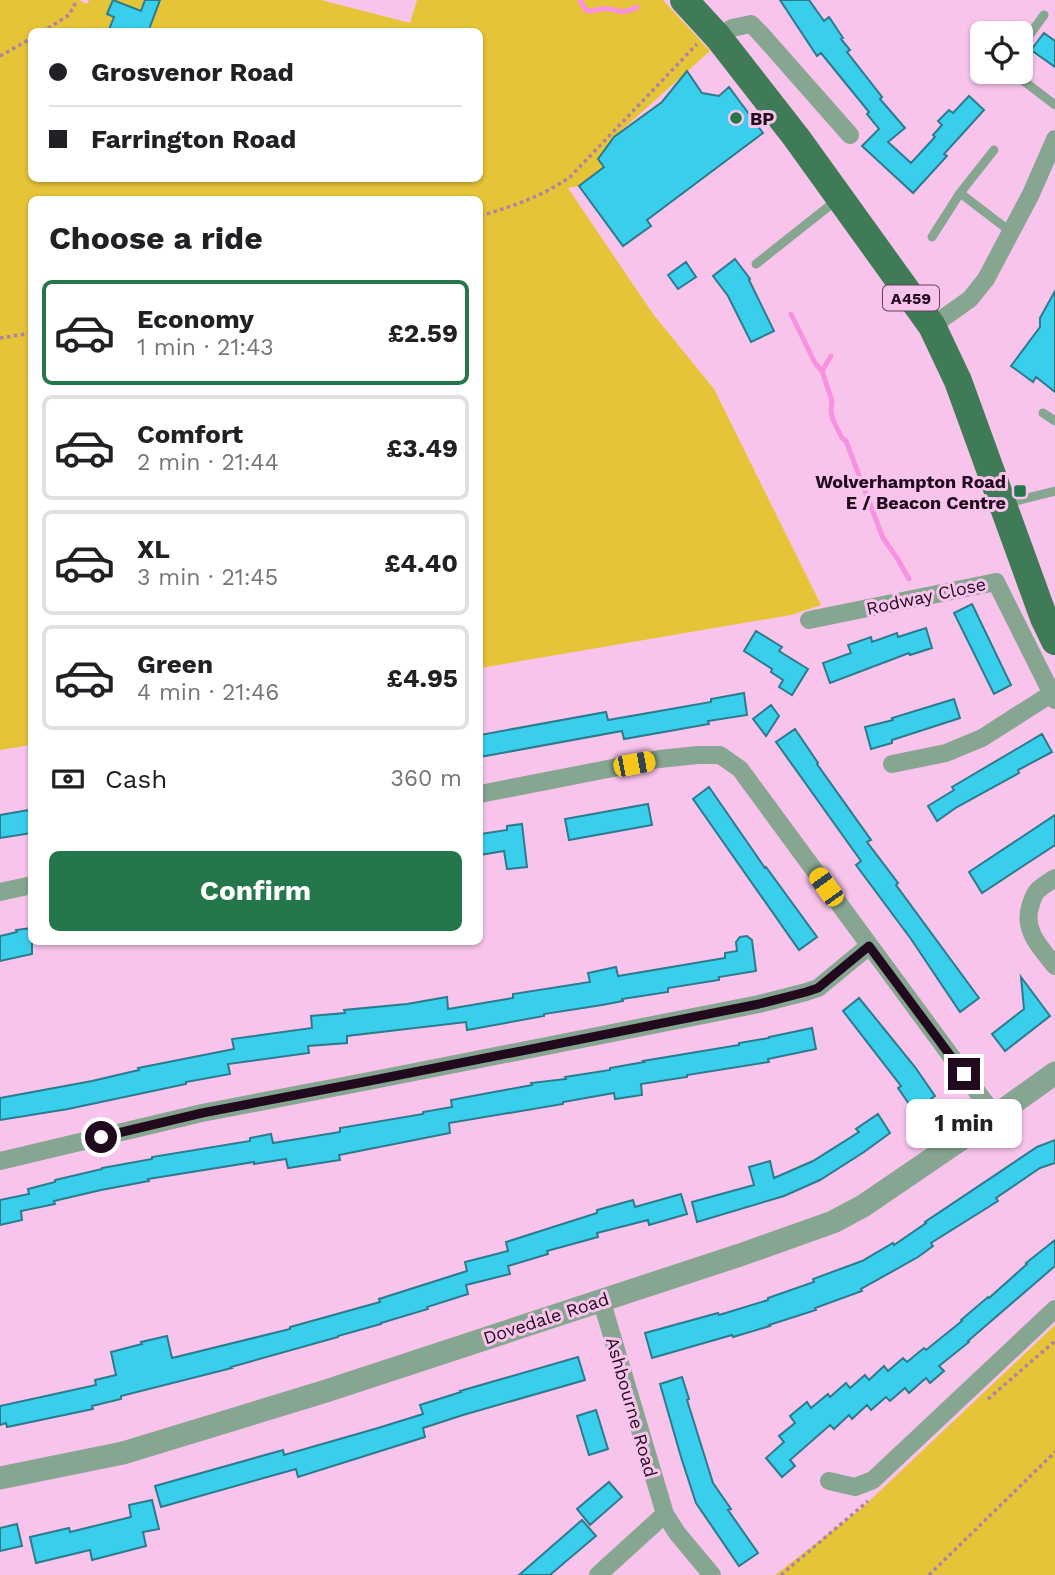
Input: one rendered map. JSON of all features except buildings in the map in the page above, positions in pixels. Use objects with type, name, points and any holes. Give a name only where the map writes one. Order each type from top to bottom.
[{"type":"main road","name":"A459","points":[[684,0],[714,33],[796,137],[932,326],[958,381],[1044,618],[1055,641]]},
{"type":"street","points":[[714,33],[751,24],[850,135]]},
{"type":"street","points":[[932,326],[970,299],[986,279],[1031,194],[1055,139]]},
{"type":"street","name":"Rodway Close","points":[[809,620],[996,582],[1053,697]]},
{"type":"street","points":[[892,764],[946,753],[982,738],[1053,697]]},
{"type":"street","points":[[483,793],[659,759],[720,755],[740,769],[995,1116]]},
{"type":"street","points":[[1055,878],[1039,888],[1034,895],[1028,917],[1033,937],[1055,966]]},
{"type":"street","points":[[0,892],[28,886]]},
{"type":"street","points":[[0,1161],[202,1113],[759,1004],[818,988],[869,946]]},
{"type":"street","name":"Dovedale Road","points":[[0,1478],[123,1452],[323,1392],[833,1222],[863,1206],[1055,1073]]},
{"type":"street","name":"Ashbourne Road","points":[[601,1299],[665,1514],[712,1575]]},
{"type":"street","points":[[829,1481],[855,1487],[873,1480],[1055,1309]]},
{"type":"street","points":[[598,1575],[665,1514]]},
{"type":"lane","points":[[1033,30],[1044,15]]},
{"type":"lane","points":[[1028,84],[1055,105]]},
{"type":"lane","points":[[932,237],[960,193],[995,150]]},
{"type":"lane","points":[[960,193],[1012,232]]},
{"type":"lane","points":[[756,264],[839,198]]},
{"type":"lane","points":[[1043,413],[1055,421]]},
{"type":"lane","points":[[1002,505],[1055,491]]},
{"type":"path","points":[[48,28],[69,15],[77,0]]},
{"type":"path","points":[[483,215],[526,202],[570,177],[714,33]]},
{"type":"path","points":[[0,56],[28,40]]},
{"type":"path","points":[[0,338],[28,334]]},
{"type":"path","points":[[929,1575],[1055,1452]]},
{"type":"shaded area","points":[[0,0],[79,0],[87,4],[89,0],[321,0],[410,23],[417,0],[663,0],[710,51],[614,137],[598,159],[604,167],[579,186],[568,188],[653,314],[714,389],[821,605],[791,615],[483,667],[483,196],[28,196],[28,745],[0,750]]},
{"type":"shaded area","points":[[1055,1325],[1055,1575],[775,1575],[863,1507]]},
{"type":"waterway","points":[[580,0],[589,11],[607,9],[621,12],[637,7]]},
{"type":"waterway","points":[[791,314],[815,363],[822,371],[832,401],[833,420],[846,441],[883,538],[909,579]]},
{"type":"waterway","points":[[822,371],[831,356]]},
{"type":"place","name":"BP","points":[[736,118]]},
{"type":"place","name":"Wolverhampton Road E / Beacon Centre","points":[[1020,491]]},
{"type":"route","points":[[101,1137],[202,1113],[759,1004],[818,988],[869,946],[964,1074]]}]
